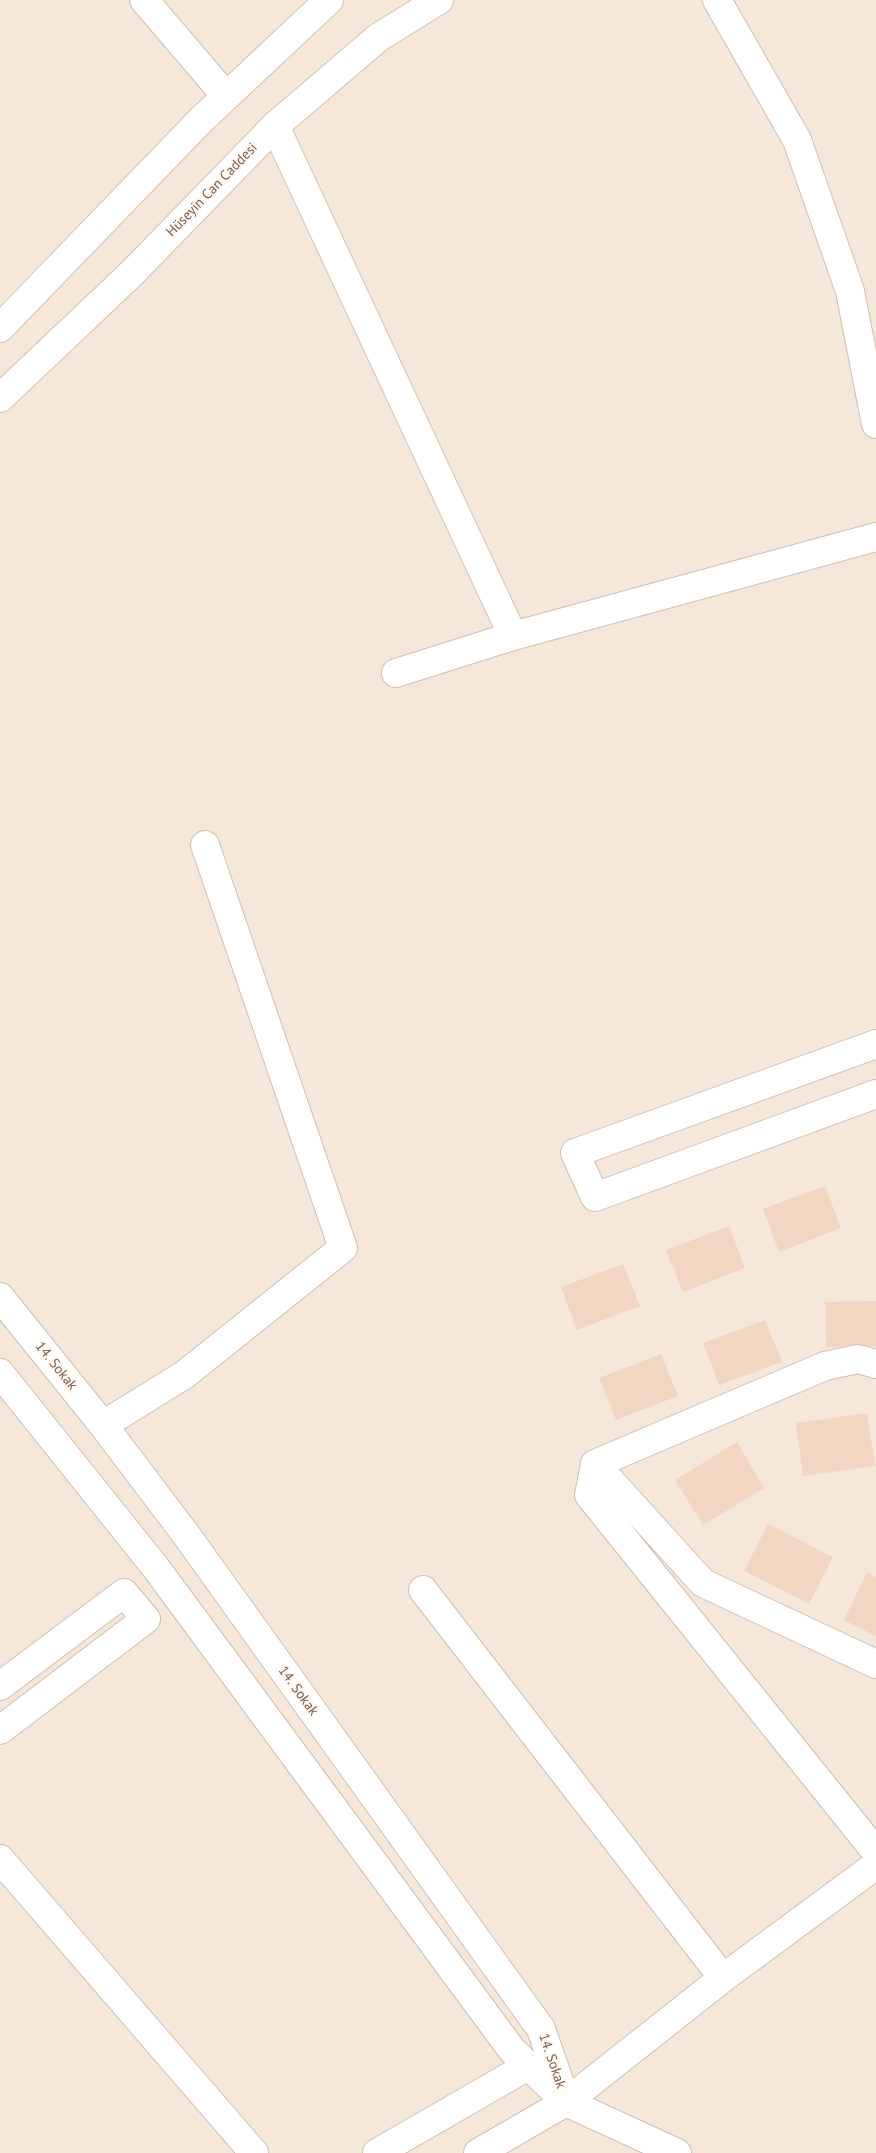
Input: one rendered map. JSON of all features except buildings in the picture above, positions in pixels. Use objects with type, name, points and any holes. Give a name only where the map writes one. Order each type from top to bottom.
[{"type":"street","points":[[144,0],[226,96]]},
{"type":"street","points":[[0,328],[226,96],[329,0]]},
{"type":"street","name":"Hüseyin Can Caddesi","points":[[0,398],[132,273],[275,126],[379,37],[439,0]]},
{"type":"street","points":[[717,0],[797,140],[850,291],[876,424]]},
{"type":"street","points":[[275,126],[513,636]]},
{"type":"street","points":[[396,673],[513,636],[876,537]]},
{"type":"street","points":[[103,1425],[184,1375],[343,1248],[205,845]]},
{"type":"street","points":[[876,1044],[575,1153],[595,1197],[876,1094]]},
{"type":"street","name":"14. Sokak","points":[[0,1298],[103,1425],[187,1536],[541,2029],[566,2102]]},
{"type":"street","points":[[595,1464],[825,1366],[858,1359],[876,1364]]},
{"type":"street","name":"14. Sokak","points":[[0,1373],[156,1568],[512,2050],[566,2102],[677,2153]]},
{"type":"street","points":[[595,1464],[703,1583],[876,1664]]},
{"type":"street","points":[[595,1464],[589,1495],[876,1852]]},
{"type":"street","points":[[423,1590],[723,1978]]},
{"type":"street","points":[[0,1686],[124,1593],[146,1619],[0,1730]]},
{"type":"street","points":[[0,1860],[254,2153]]},
{"type":"street","points":[[478,2153],[566,2102],[723,1978],[876,1865]]},
{"type":"street","points":[[377,2153],[528,2066]]},
{"type":"shaded area","points":[[0,0],[876,0],[876,2153],[0,2153]]}]
